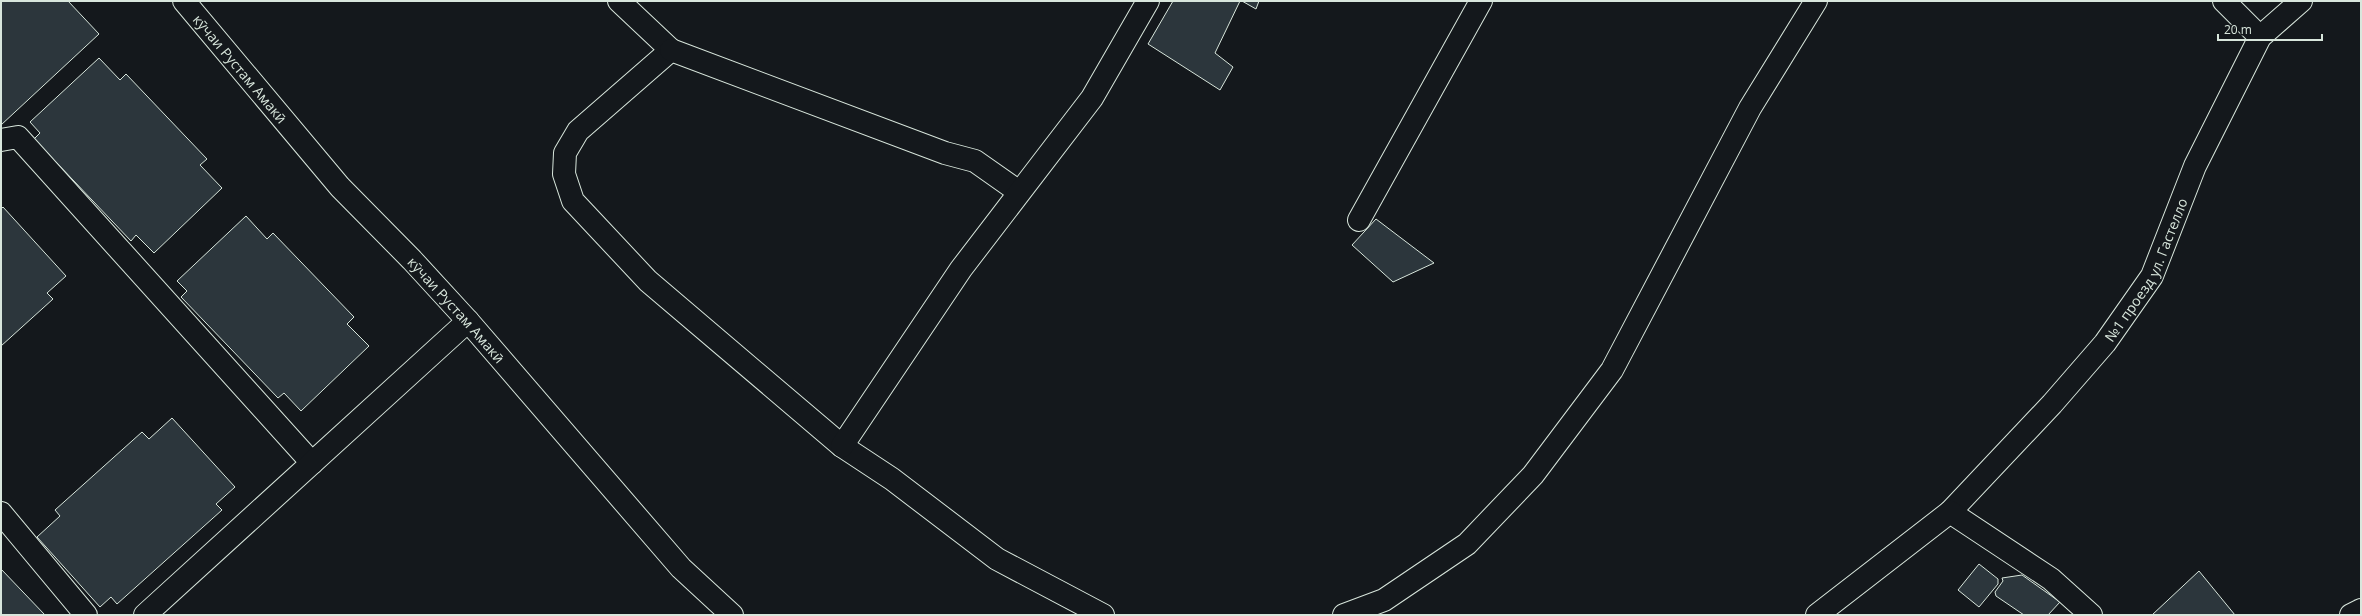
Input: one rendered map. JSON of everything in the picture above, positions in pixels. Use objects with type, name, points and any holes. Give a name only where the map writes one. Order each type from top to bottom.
[{"type":"street","name":"кӯчаи Рустам Амакӣ","points":[[184,1],[340,187],[412,260],[468,321],[681,568],[732,615]]},
{"type":"street","points":[[619,1],[671,50],[945,153],[975,161],[1019,192]]},
{"type":"street","points":[[842,446],[961,269],[1092,98],[1148,1]]},
{"type":"street","points":[[1359,220],[1481,1]]},
{"type":"street","points":[[1344,615],[1384,600],[1467,544],[1533,475],[1612,370],[1750,108],[1816,1]]},
{"type":"street","points":[[2224,1],[2260,37]]},
{"type":"street","name":"№1 проезд ул. Гастелло","points":[[1817,615],[1950,512],[2052,404],[2099,349],[2152,276],[2195,166],[2260,37],[2301,1]]},
{"type":"street","points":[[671,50],[578,131],[565,153],[564,174],[573,200],[648,281],[842,446],[892,479],[997,559],[1103,615]]},
{"type":"street","points":[[1,140],[18,137],[312,463]]},
{"type":"street","points":[[145,615],[468,321]]},
{"type":"street","points":[[1950,512],[2051,579],[2091,615]]},
{"type":"street","points":[[1,513],[86,615]]},
{"type":"street","points":[[2351,615],[2361,610]]},
{"type":"building","points":[[1,1],[68,1],[99,34],[1,125]]},
{"type":"building","points":[[1173,1],[1240,1],[1215,53],[1233,67],[1220,90],[1148,44]]},
{"type":"building","points":[[1242,1],[1259,1],[1256,9]]},
{"type":"building","points":[[99,58],[120,80],[126,74],[207,159],[200,165],[222,188],[154,253],[136,235],[131,241],[34,139],[40,133],[30,122]]},
{"type":"building","points":[[3,207],[66,276],[47,293],[53,299],[1,346],[1,209]]},
{"type":"building","points":[[246,216],[267,239],[273,233],[354,317],[347,324],[369,346],[301,411],[284,393],[278,398],[181,297],[187,291],[177,281]]},
{"type":"building","points":[[1376,219],[1434,263],[1393,282],[1352,245]]},
{"type":"building","points":[[172,418],[235,487],[216,504],[222,510],[117,604],[111,597],[100,607],[37,537],[60,516],[55,510],[142,432],[149,439]]},
{"type":"building","points":[[1979,564],[1998,579],[1998,584],[1979,607],[1958,590]]},
{"type":"building","points":[[1,569],[45,615],[1,615]]},
{"type":"building","points":[[2199,571],[2235,615],[2152,615]]},
{"type":"building","points":[[2022,575],[2060,602],[2048,615],[2024,615],[1996,596],[1995,592],[2003,581],[2002,578]]}]
